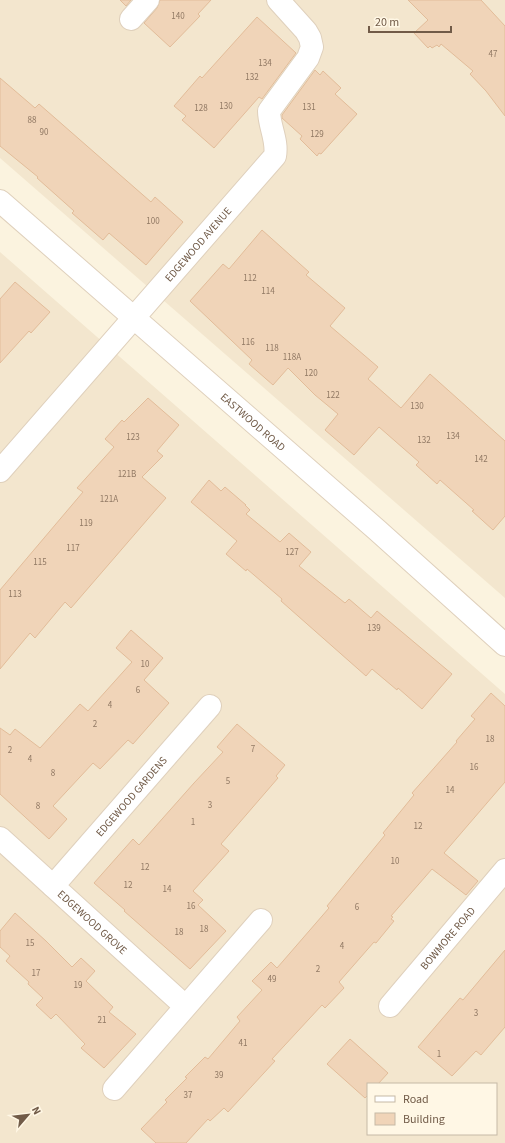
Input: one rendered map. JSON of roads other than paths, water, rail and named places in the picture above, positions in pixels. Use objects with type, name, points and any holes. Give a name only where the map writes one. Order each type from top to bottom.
[{"type":"street","points":[[131,19],[148,0]]},
{"type":"street","name":"EDGEWOOD AVENUE","points":[[0,471],[276,156],[277,148],[269,120],[269,111],[308,58],[312,47],[310,38],[306,31],[278,0]]},
{"type":"street","name":"EASTWOOD ROAD","points":[[0,201],[377,530],[505,645]]},
{"type":"street","name":"EDGEWOOD GARDENS","points":[[53,886],[210,706]]},
{"type":"street","name":"EDGEWOOD GROVE","points":[[0,838],[185,1006]]},
{"type":"street","name":"BOWMORE ROAD","points":[[390,1006],[505,870]]},
{"type":"street","points":[[114,1089],[261,920]]}]
